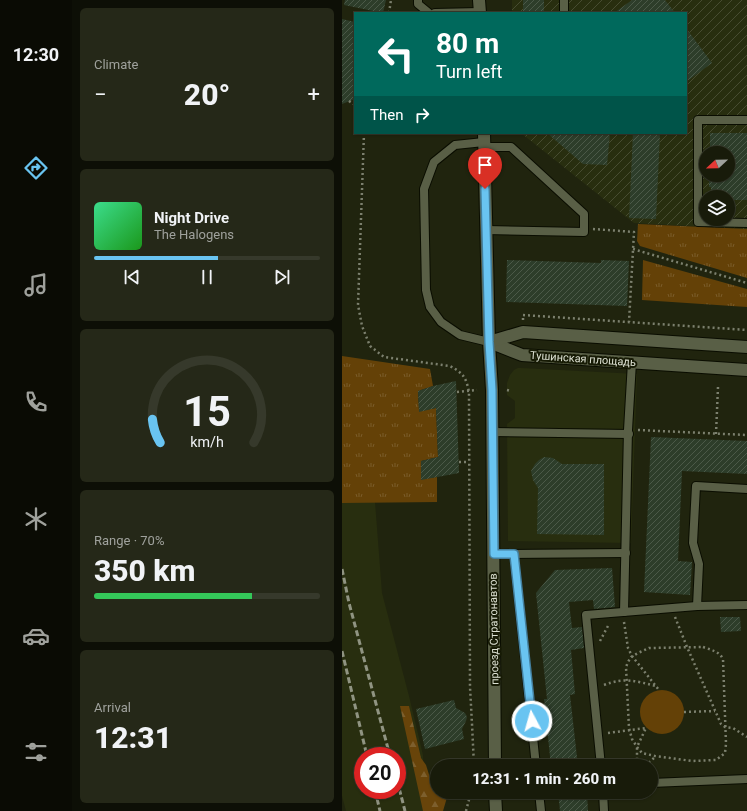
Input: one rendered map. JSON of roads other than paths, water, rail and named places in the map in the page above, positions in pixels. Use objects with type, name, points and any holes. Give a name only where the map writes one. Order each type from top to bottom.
[{"type":"street","name":"проезд Стратонавтов","points":[[484,141],[489,342],[492,390],[495,759]]},
{"type":"street","name":"Тушинская площадь","points":[[489,342],[523,332],[747,347]]},
{"type":"street","name":"Тушинская площадь","points":[[489,342],[522,355],[747,370]]},
{"type":"street","points":[[495,799],[496,811]]},
{"type":"lane","points":[[418,0],[418,4],[428,12]]},
{"type":"lane","points":[[564,0],[564,12]]},
{"type":"lane","points":[[444,12],[480,8]]},
{"type":"lane","points":[[747,120],[698,120],[698,222],[747,223]]},
{"type":"lane","points":[[486,230],[584,232],[584,214],[511,147],[484,141],[455,145],[434,162],[424,189],[426,290],[430,307],[441,322],[460,335],[489,342]]},
{"type":"lane","points":[[621,612],[626,553],[632,362]]},
{"type":"lane","points":[[492,432],[629,432]]},
{"type":"lane","points":[[697,606],[699,564],[693,543],[696,486],[747,489]]},
{"type":"lane","points":[[494,554],[626,553]]},
{"type":"lane","points":[[514,554],[535,759]]},
{"type":"lane","points":[[600,759],[586,615],[697,606],[747,605]]},
{"type":"lane","points":[[658,783],[747,779]]},
{"type":"lane","points":[[540,799],[541,811]]},
{"type":"lane","points":[[603,799],[604,811]]},
{"type":"railway","points":[[342,569],[349,603],[388,747]]},
{"type":"railway","points":[[342,651],[365,747]]},
{"type":"railway","points":[[377,799],[380,811]]},
{"type":"railway","points":[[402,799],[405,811]]}]
